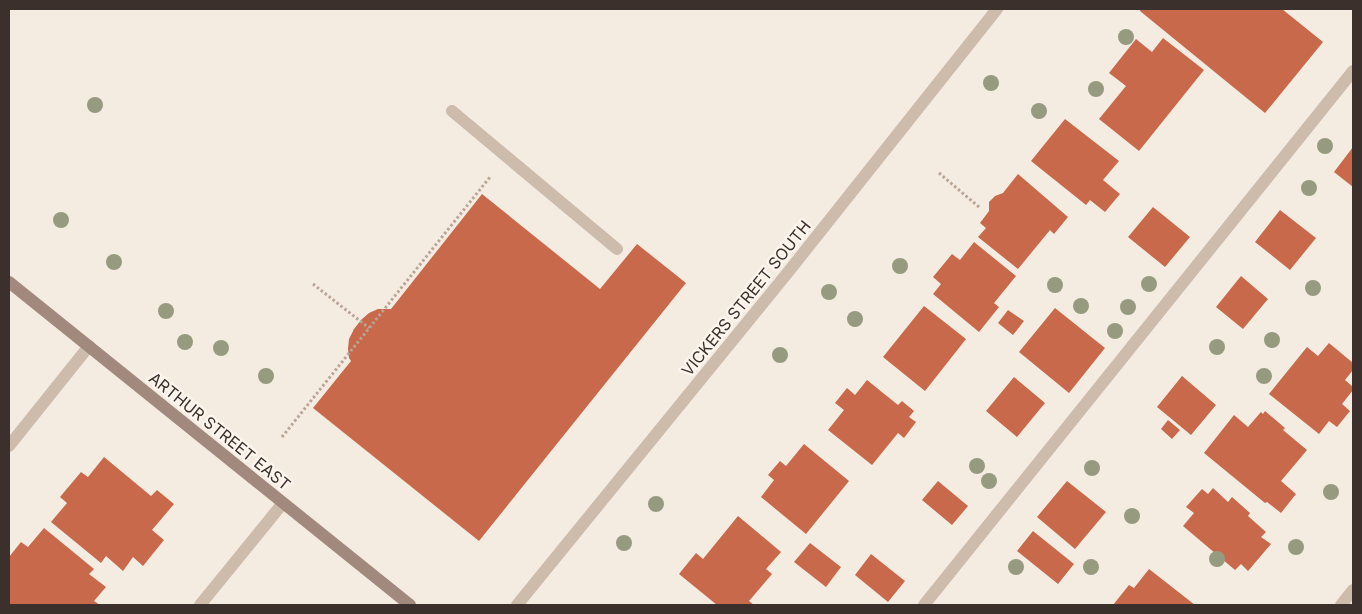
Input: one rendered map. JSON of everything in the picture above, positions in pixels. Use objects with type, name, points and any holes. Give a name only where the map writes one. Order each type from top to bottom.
[{"type":"main road","name":"ARTHUR STREET EAST","points":[[9,282],[410,605]]},
{"type":"street","name":"VICKERS STREET SOUTH","points":[[517,605],[789,271],[997,9]]},
{"type":"street","points":[[924,605],[1353,71]]},
{"type":"street","points":[[452,112],[617,249]]},
{"type":"street","points":[[9,446],[89,346]]},
{"type":"street","points":[[200,605],[283,503]]},
{"type":"street","points":[[1341,605],[1353,590]]},
{"type":"path","points":[[282,436],[506,156]]},
{"type":"path","points":[[939,173],[979,206]]},
{"type":"path","points":[[313,284],[369,328]]},
{"type":"building","points":[[1141,9],[1282,9],[1323,42],[1265,113],[1140,11]]},
{"type":"building","points":[[1163,38],[1204,70],[1139,151],[1099,119],[1126,86],[1109,73],[1136,39],[1152,52]]},
{"type":"building","points":[[1065,119],[1119,161],[1103,180],[1120,194],[1105,212],[1090,200],[1086,205],[1031,161]]},
{"type":"building","points":[[1353,147],[1353,187],[1334,172]]},
{"type":"building","points":[[1018,174],[1068,217],[1054,234],[1050,230],[1018,269],[978,237],[986,228],[980,223],[989,211],[989,202],[995,196],[1003,193]]},
{"type":"building","points":[[482,194],[600,289],[637,244],[686,283],[479,541],[313,408],[351,361],[348,349],[349,339],[361,320],[369,313],[378,309],[391,309]]},
{"type":"building","points":[[1153,207],[1190,237],[1165,267],[1128,237]]},
{"type":"building","points":[[1280,210],[1316,238],[1290,270],[1255,242]]},
{"type":"building","points":[[974,242],[1016,276],[994,303],[999,307],[979,332],[933,294],[941,284],[933,277],[952,254],[960,260]]},
{"type":"building","points":[[1241,276],[1268,299],[1243,329],[1216,307]]},
{"type":"building","points":[[924,306],[966,339],[925,391],[883,357]]},
{"type":"building","points":[[1055,308],[1105,348],[1069,393],[1019,352]]},
{"type":"building","points":[[1008,310],[1024,321],[1013,335],[998,323]]},
{"type":"building","points":[[1329,343],[1353,363],[1353,370],[1345,380],[1353,387],[1353,390],[1342,404],[1350,411],[1337,427],[1329,421],[1319,434],[1269,394],[1307,347],[1318,356]]},
{"type":"building","points":[[1182,376],[1216,405],[1191,435],[1157,407]]},
{"type":"building","points":[[1014,377],[1045,403],[1017,437],[986,411]]},
{"type":"building","points":[[867,380],[898,405],[902,401],[914,411],[909,417],[916,422],[904,438],[898,433],[872,465],[828,430],[844,410],[835,403],[847,388],[855,395]]},
{"type":"building","points":[[1265,411],[1285,428],[1283,430],[1307,450],[1281,481],[1296,494],[1281,513],[1267,502],[1265,503],[1204,453],[1234,415],[1248,427],[1261,412],[1263,414]]},
{"type":"building","points":[[1168,420],[1180,430],[1172,439],[1161,429]]},
{"type":"building","points":[[804,444],[849,481],[806,534],[761,497],[774,480],[768,475],[780,461],[786,466]]},
{"type":"building","points":[[104,457],[151,496],[157,490],[174,504],[152,530],[164,540],[143,566],[133,557],[123,571],[106,556],[101,563],[51,522],[67,503],[60,497],[81,472],[88,477]]},
{"type":"building","points":[[938,481],[968,506],[952,525],[922,500]]},
{"type":"building","points":[[1067,481],[1106,512],[1075,549],[1037,517]]},
{"type":"building","points":[[1213,488],[1228,502],[1232,497],[1250,513],[1248,516],[1266,532],[1261,537],[1271,544],[1248,571],[1241,564],[1235,570],[1183,526],[1194,513],[1186,507],[1202,489],[1208,494]]},
{"type":"building","points":[[738,516],[781,552],[766,569],[772,574],[749,601],[754,605],[717,605],[679,574],[696,553],[703,559]]},
{"type":"building","points":[[44,528],[94,569],[89,574],[106,587],[94,601],[100,605],[9,605],[9,557],[21,542],[28,547]]},
{"type":"building","points":[[1033,531],[1074,564],[1058,584],[1017,551]]},
{"type":"building","points":[[810,543],[841,567],[826,587],[794,562]]},
{"type":"building","points":[[871,554],[905,581],[888,602],[855,575]]},
{"type":"building","points":[[1149,569],[1195,605],[1113,605],[1129,585],[1134,588]]}]
